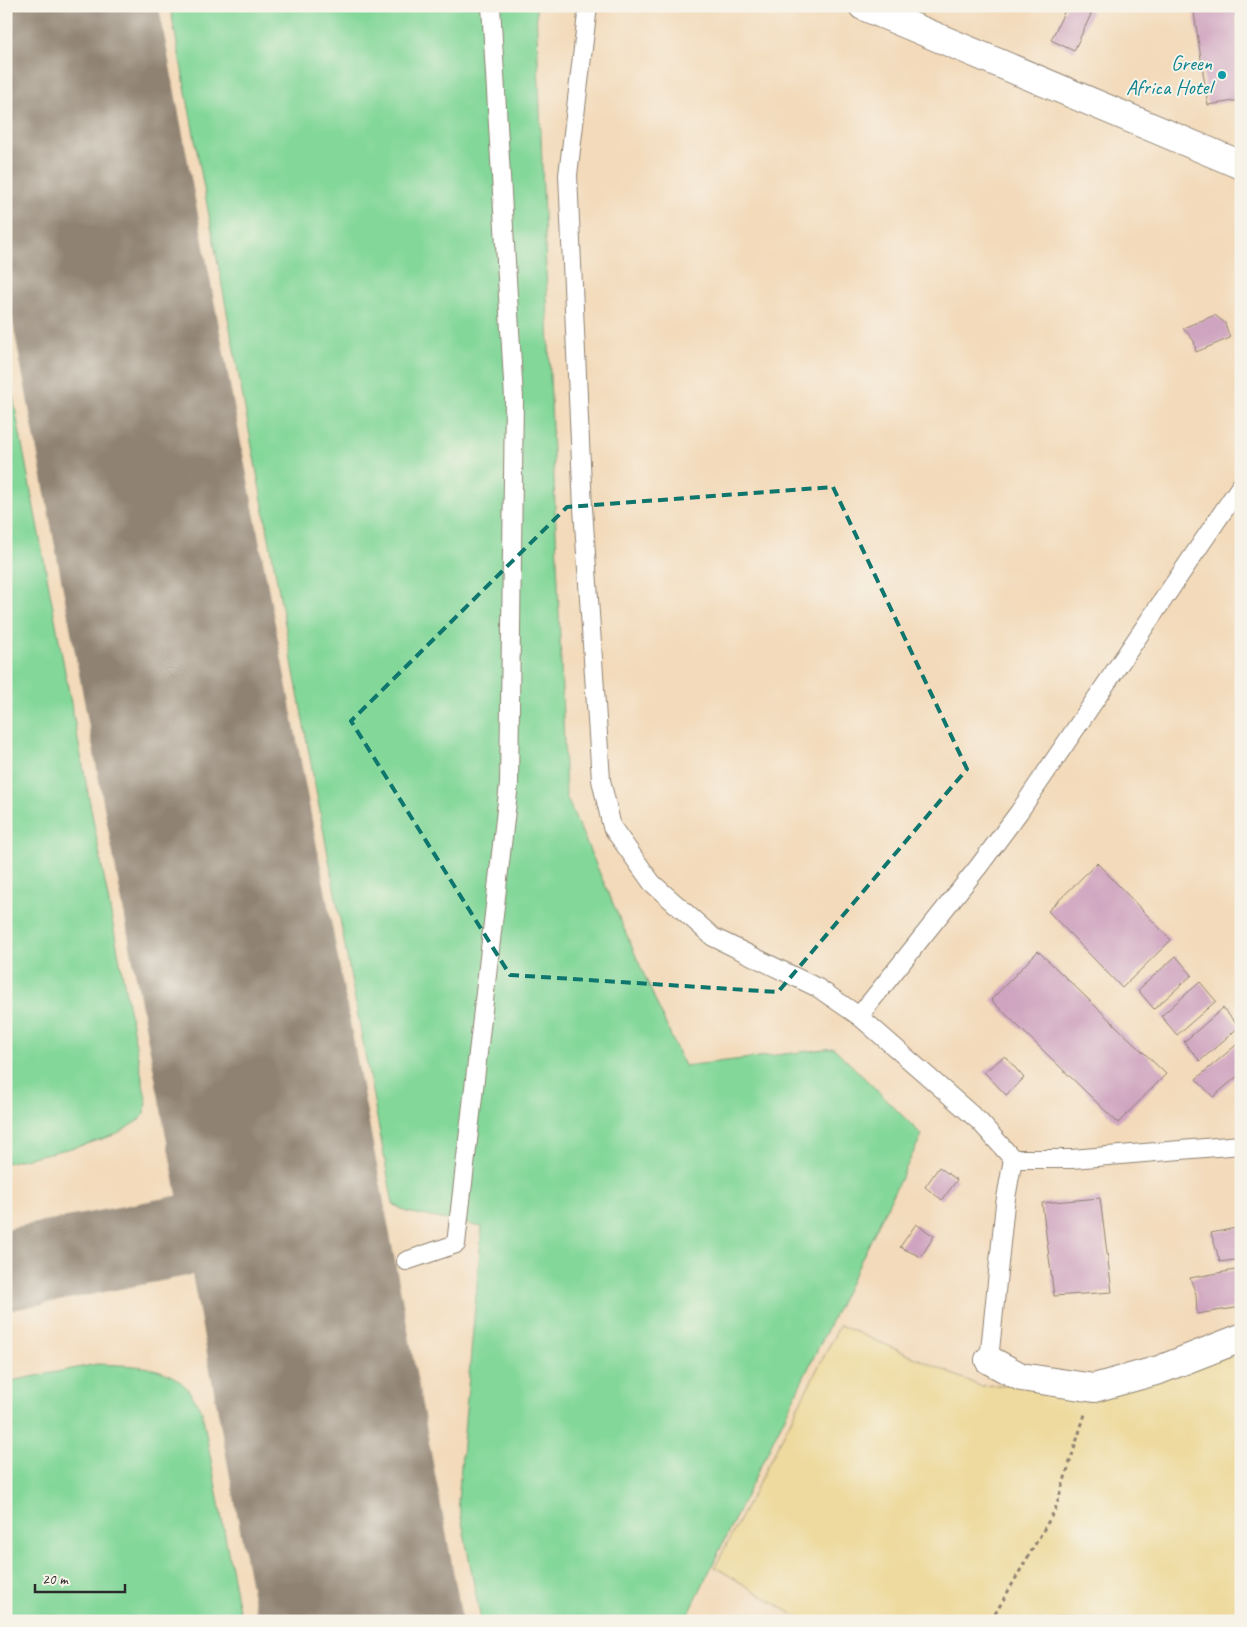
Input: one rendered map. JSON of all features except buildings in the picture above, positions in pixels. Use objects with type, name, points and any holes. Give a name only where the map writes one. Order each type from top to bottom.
[{"type":"street","points":[[864,6],[1241,165]]},
{"type":"street","points":[[989,1360],[1021,1377],[1094,1388],[1159,1370],[1241,1338]]},
{"type":"lane","points":[[406,1261],[456,1244],[510,784],[514,398],[492,6]]},
{"type":"lane","points":[[588,6],[568,175],[583,508],[601,780],[612,827],[652,883],[713,937],[818,988],[859,1016],[980,1122],[1013,1159],[1072,1159],[1241,1145]]},
{"type":"lane","points":[[859,1016],[979,866],[1019,812],[1241,485]]},
{"type":"lane","points":[[989,1360],[1005,1204],[1013,1159]]},
{"type":"path","points":[[990,1621],[1055,1510],[1094,1388]]},
{"type":"highlighted area","points":[[833,487],[967,769],[778,992],[510,975],[351,721],[567,507]]},
{"type":"green space","points":[[170,6],[536,6],[566,796],[684,1066],[834,1048],[922,1135],[685,1621],[481,1621],[458,1501],[482,1227],[407,1212],[393,1204]]},
{"type":"green space","points":[[6,360],[147,1104],[142,1118],[117,1134],[84,1145],[6,1163]]},
{"type":"green space","points":[[97,1364],[144,1367],[166,1373],[185,1386],[202,1412],[241,1621],[6,1621],[6,1382]]},
{"type":"sand","points":[[840,1325],[980,1386],[1158,1376],[1241,1353],[1241,1621],[804,1621],[715,1567]]},
{"type":"taxiway","points":[[6,169],[84,154]]},
{"type":"taxiway","points":[[6,1270],[284,1216]]},
{"type":"runway","points":[[56,6],[360,1621]]},
{"type":"place","name":"Green Africa Hotel","points":[[1222,75]]}]
